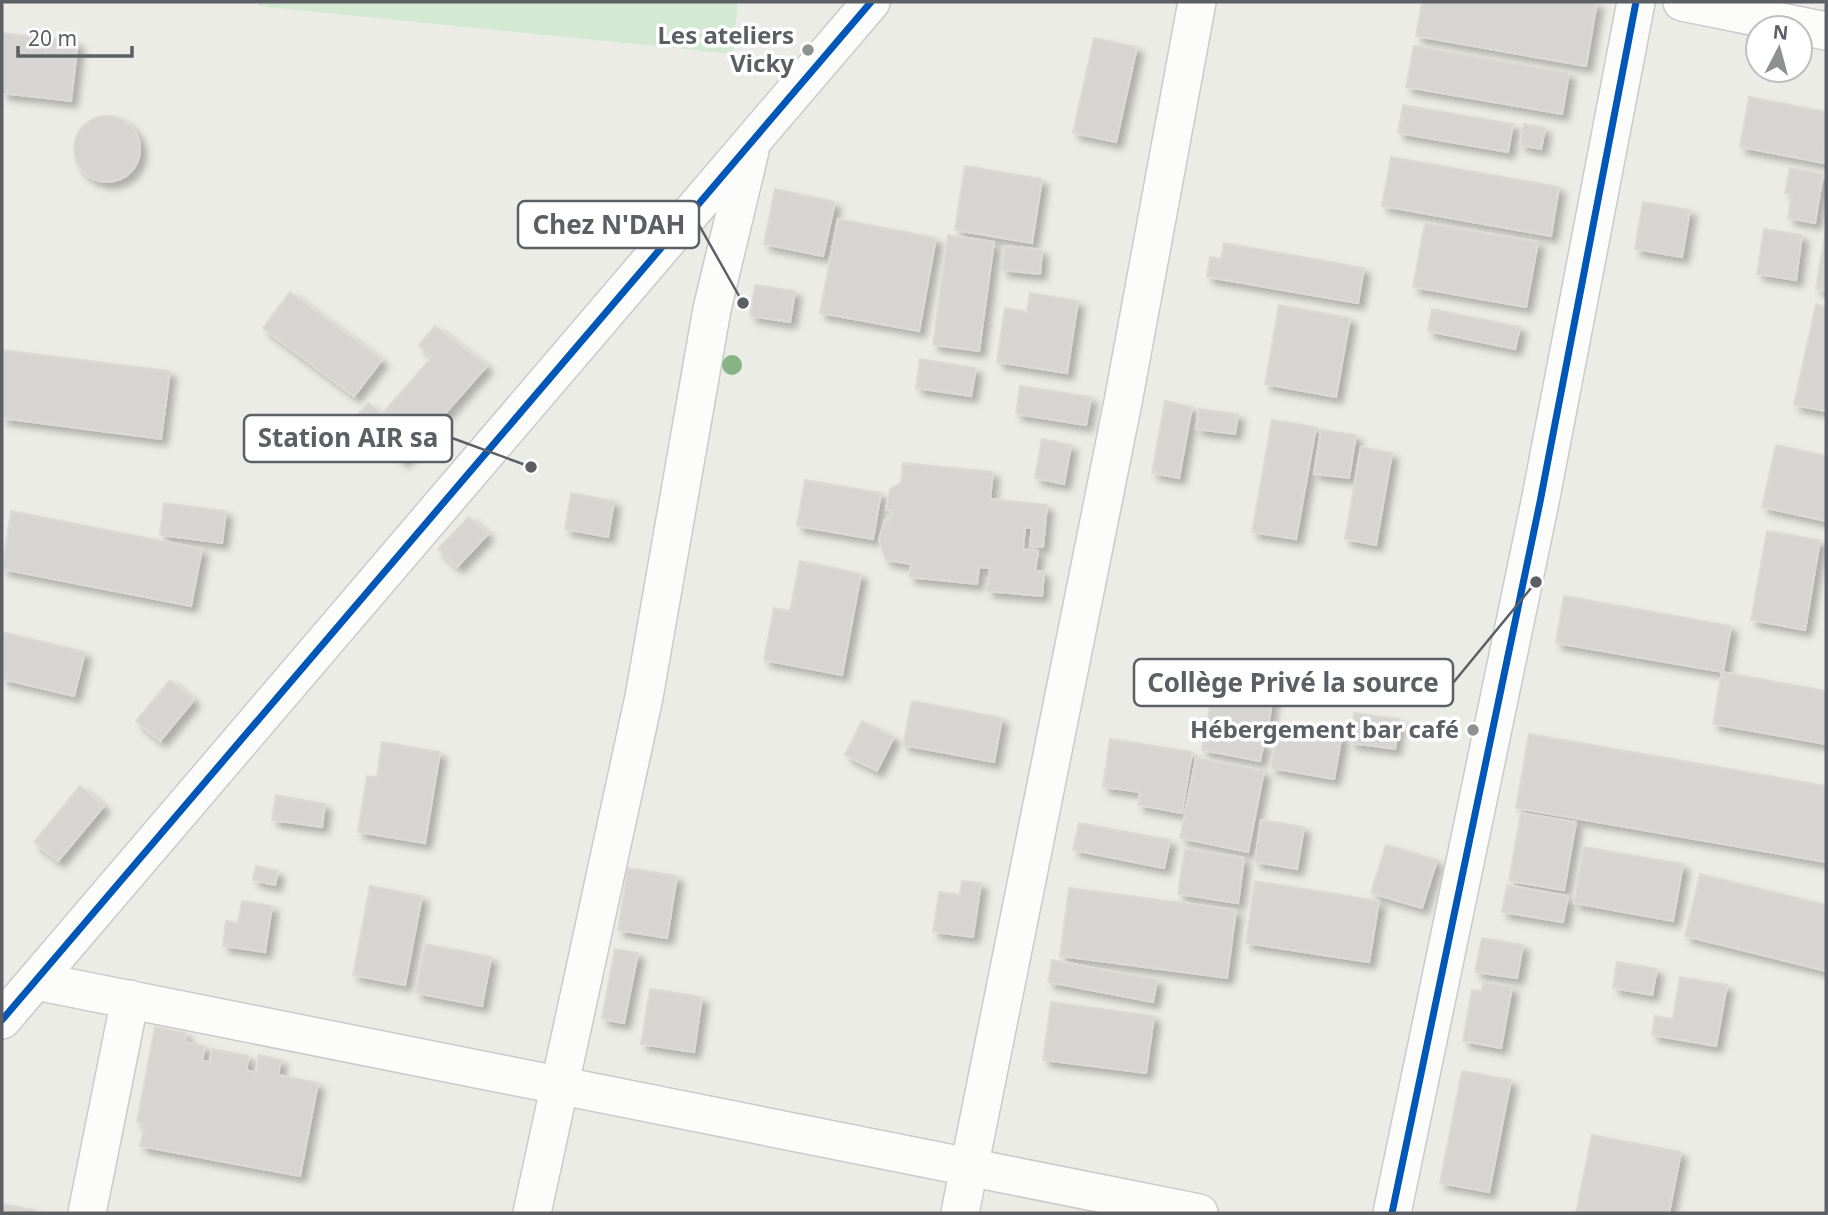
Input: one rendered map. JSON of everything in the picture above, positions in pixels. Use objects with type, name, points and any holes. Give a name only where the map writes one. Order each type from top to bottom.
[{"type":"street","points":[[2,1020],[871,2]]},
{"type":"street","points":[[960,1213],[1120,416],[1197,2]]},
{"type":"street","points":[[1392,1213],[1540,502],[1636,2]]},
{"type":"street","points":[[1682,2],[1826,31]]},
{"type":"street","points":[[532,1213],[645,697],[712,309],[752,143]]},
{"type":"street","points":[[36,981],[1199,1213]]},
{"type":"street","points":[[87,1213],[130,999]]},
{"type":"green space","points":[[258,2],[738,2],[733,54],[258,6]]},
{"type":"building","points":[[1422,2],[1597,2],[1586,66],[1416,36]]},
{"type":"building","points":[[2,33],[78,42],[71,101],[2,93]]},
{"type":"building","points":[[1094,38],[1137,47],[1116,142],[1073,133]]},
{"type":"building","points":[[1414,46],[1569,73],[1562,114],[1406,87]]},
{"type":"building","points":[[1749,97],[1826,112],[1824,163],[1740,147]]},
{"type":"building","points":[[1403,105],[1513,124],[1508,152],[1398,133]]},
{"type":"building","points":[[107,116],[120,119],[130,126],[137,136],[140,149],[137,162],[130,172],[120,179],[107,182],[94,179],[84,172],[77,162],[74,149],[77,136],[84,126],[94,119]]},
{"type":"building","points":[[1524,124],[1545,128],[1541,149],[1520,145]]},
{"type":"building","points":[[1391,157],[1559,187],[1551,236],[1382,206]]},
{"type":"building","points":[[965,166],[1042,179],[1032,243],[955,230]]},
{"type":"building","points":[[1790,168],[1823,174],[1815,223],[1788,218],[1792,194],[1785,193]]},
{"type":"building","points":[[775,189],[835,202],[823,256],[764,244]]},
{"type":"building","points":[[1643,202],[1690,210],[1682,257],[1635,249]]},
{"type":"building","points":[[838,219],[936,238],[919,331],[820,313]]},
{"type":"building","points":[[1425,223],[1538,242],[1526,307],[1413,287]]},
{"type":"building","points":[[1826,228],[1826,291],[1816,289]]},
{"type":"building","points":[[1764,229],[1802,235],[1796,280],[1757,274]]},
{"type":"building","points":[[948,235],[994,242],[979,351],[933,345]]},
{"type":"building","points":[[1224,243],[1364,268],[1358,303],[1207,277],[1210,257],[1221,259]]},
{"type":"building","points":[[1005,246],[1042,250],[1040,274],[1002,270]]},
{"type":"building","points":[[755,285],[795,291],[790,322],[750,316]]},
{"type":"building","points":[[290,292],[382,360],[354,396],[263,328]]},
{"type":"building","points":[[1030,293],[1078,301],[1067,373],[997,362],[1005,308],[1027,312]]},
{"type":"building","points":[[1816,304],[1826,307],[1826,411],[1794,405]]},
{"type":"building","points":[[1279,305],[1350,318],[1336,397],[1265,384]]},
{"type":"building","points":[[1432,309],[1520,327],[1515,349],[1428,331]]},
{"type":"building","points":[[435,326],[487,366],[403,461],[354,419],[368,403],[382,414],[432,357],[419,345]]},
{"type":"building","points":[[2,350],[170,371],[161,439],[2,418]]},
{"type":"building","points":[[920,359],[976,368],[971,396],[916,388]]},
{"type":"building","points":[[1020,386],[1091,397],[1086,425],[1016,414]]},
{"type":"building","points":[[1165,401],[1192,407],[1179,478],[1152,473]]},
{"type":"building","points":[[1199,409],[1238,414],[1235,434],[1196,429]]},
{"type":"building","points":[[1272,420],[1316,427],[1296,539],[1252,532]]},
{"type":"building","points":[[1321,430],[1356,435],[1349,478],[1314,474]]},
{"type":"building","points":[[1042,439],[1071,445],[1064,484],[1035,478]]},
{"type":"building","points":[[1776,445],[1826,456],[1826,521],[1762,507]]},
{"type":"building","points":[[1361,447],[1392,453],[1376,545],[1345,539]]},
{"type":"building","points":[[903,463],[993,472],[990,499],[1047,505],[1043,547],[1030,546],[1032,528],[1025,527],[1023,549],[1038,551],[1035,571],[1044,572],[1042,596],[987,591],[990,568],[979,567],[977,584],[909,577],[911,564],[886,560],[879,540],[885,520],[891,521],[892,510],[886,510],[890,489],[901,483]]},
{"type":"building","points":[[805,480],[881,493],[873,539],[797,526]]},
{"type":"building","points":[[571,493],[614,501],[608,537],[565,529]]},
{"type":"building","points":[[164,503],[226,511],[222,543],[160,535]]},
{"type":"building","points":[[11,511],[202,549],[191,606],[2,569]]},
{"type":"building","points":[[469,517],[488,534],[457,567],[438,549]]},
{"type":"building","points":[[1767,531],[1820,540],[1805,630],[1751,620]]},
{"type":"building","points":[[800,561],[861,574],[842,675],[764,660],[774,608],[790,611]]},
{"type":"building","points":[[1564,596],[1731,626],[1723,672],[1556,643]]},
{"type":"building","points":[[2,632],[85,652],[74,696],[2,679]]},
{"type":"building","points":[[1216,665],[1276,674],[1267,735],[1207,726]]},
{"type":"building","points":[[1722,672],[1826,691],[1826,744],[1713,724]]},
{"type":"building","points":[[170,680],[194,700],[160,741],[136,721]]},
{"type":"building","points":[[912,701],[1002,718],[994,762],[903,745]]},
{"type":"building","points":[[1354,713],[1399,719],[1395,749],[1350,743]]},
{"type":"building","points":[[862,721],[894,737],[877,771],[845,755]]},
{"type":"building","points":[[1279,724],[1342,734],[1334,779],[1271,768]]},
{"type":"building","points":[[1205,731],[1264,742],[1260,761],[1202,750]]},
{"type":"building","points":[[1529,734],[1826,786],[1826,862],[1516,808]]},
{"type":"building","points":[[1110,739],[1192,752],[1182,813],[1138,805],[1140,792],[1103,787]]},
{"type":"building","points":[[382,742],[440,752],[425,843],[358,832],[367,776],[377,777]]},
{"type":"building","points":[[1196,758],[1264,771],[1248,852],[1180,838]]},
{"type":"building","points":[[80,786],[104,806],[58,861],[34,842]]},
{"type":"building","points":[[276,795],[325,804],[322,827],[272,820]]},
{"type":"building","points":[[1521,813],[1576,822],[1564,890],[1509,881]]},
{"type":"building","points":[[1261,820],[1304,827],[1297,869],[1255,862]]},
{"type":"building","points":[[1079,823],[1170,840],[1164,868],[1073,850]]},
{"type":"building","points":[[1386,845],[1437,860],[1422,908],[1371,893]]},
{"type":"building","points":[[1584,847],[1683,864],[1673,921],[1574,903]]},
{"type":"building","points":[[1185,849],[1244,858],[1238,903],[1178,894]]},
{"type":"building","points":[[256,866],[278,871],[275,885],[253,880]]},
{"type":"building","points":[[628,868],[677,876],[667,938],[618,930]]},
{"type":"building","points":[[1700,874],[1826,905],[1826,971],[1685,936]]},
{"type":"building","points":[[962,881],[981,883],[973,937],[933,932],[939,892],[960,895]]},
{"type":"building","points":[[1255,881],[1379,901],[1369,962],[1246,943]]},
{"type":"building","points":[[1507,885],[1568,896],[1563,922],[1502,912]]},
{"type":"building","points":[[370,886],[422,896],[405,985],[353,975]]},
{"type":"building","points":[[1069,888],[1236,910],[1227,978],[1060,956]]},
{"type":"building","points":[[242,901],[272,906],[265,952],[223,946],[226,921],[238,923]]},
{"type":"building","points":[[1482,938],[1523,945],[1517,978],[1475,972]]},
{"type":"building","points":[[425,944],[491,957],[482,1006],[416,993]]},
{"type":"building","points":[[615,949],[638,953],[624,1023],[602,1019]]},
{"type":"building","points":[[1052,960],[1157,980],[1153,1002],[1048,982]]},
{"type":"building","points":[[1617,962],[1657,969],[1652,995],[1613,988]]},
{"type":"building","points":[[1680,977],[1727,985],[1716,1046],[1652,1035],[1655,1016],[1673,1019]]},
{"type":"building","points":[[1483,982],[1512,987],[1501,1048],[1463,1041],[1472,990],[1482,991]]},
{"type":"building","points":[[650,989],[702,997],[694,1052],[641,1044]]},
{"type":"building","points":[[1051,1002],[1154,1016],[1146,1073],[1043,1060]]},
{"type":"building","points":[[155,1027],[186,1033],[185,1042],[205,1046],[202,1061],[210,1062],[212,1049],[249,1056],[246,1070],[256,1073],[259,1055],[281,1060],[278,1075],[318,1083],[300,1176],[140,1146],[145,1124],[137,1122]]},
{"type":"building","points":[[1462,1071],[1511,1080],[1489,1192],[1440,1183]]},
{"type":"building","points":[[1592,1135],[1681,1152],[1669,1213],[1576,1213]]},
{"type":"building","points":[[2,1204],[34,1210],[33,1213],[2,1213]]},
{"type":"cycle path","points":[[2,1020],[871,2]]},
{"type":"cycle path","points":[[1392,1213],[1540,502],[1636,2]]},
{"type":"place","name":"Les ateliers Vicky","points":[[808,50]]},
{"type":"place","name":"Chez N'DAH","points":[[743,303]]},
{"type":"place","name":"Station AIR sa","points":[[531,467]]},
{"type":"place","name":"Collège Privé la source","points":[[1536,582]]},
{"type":"place","name":"Hébergement bar café","points":[[1473,730]]}]
